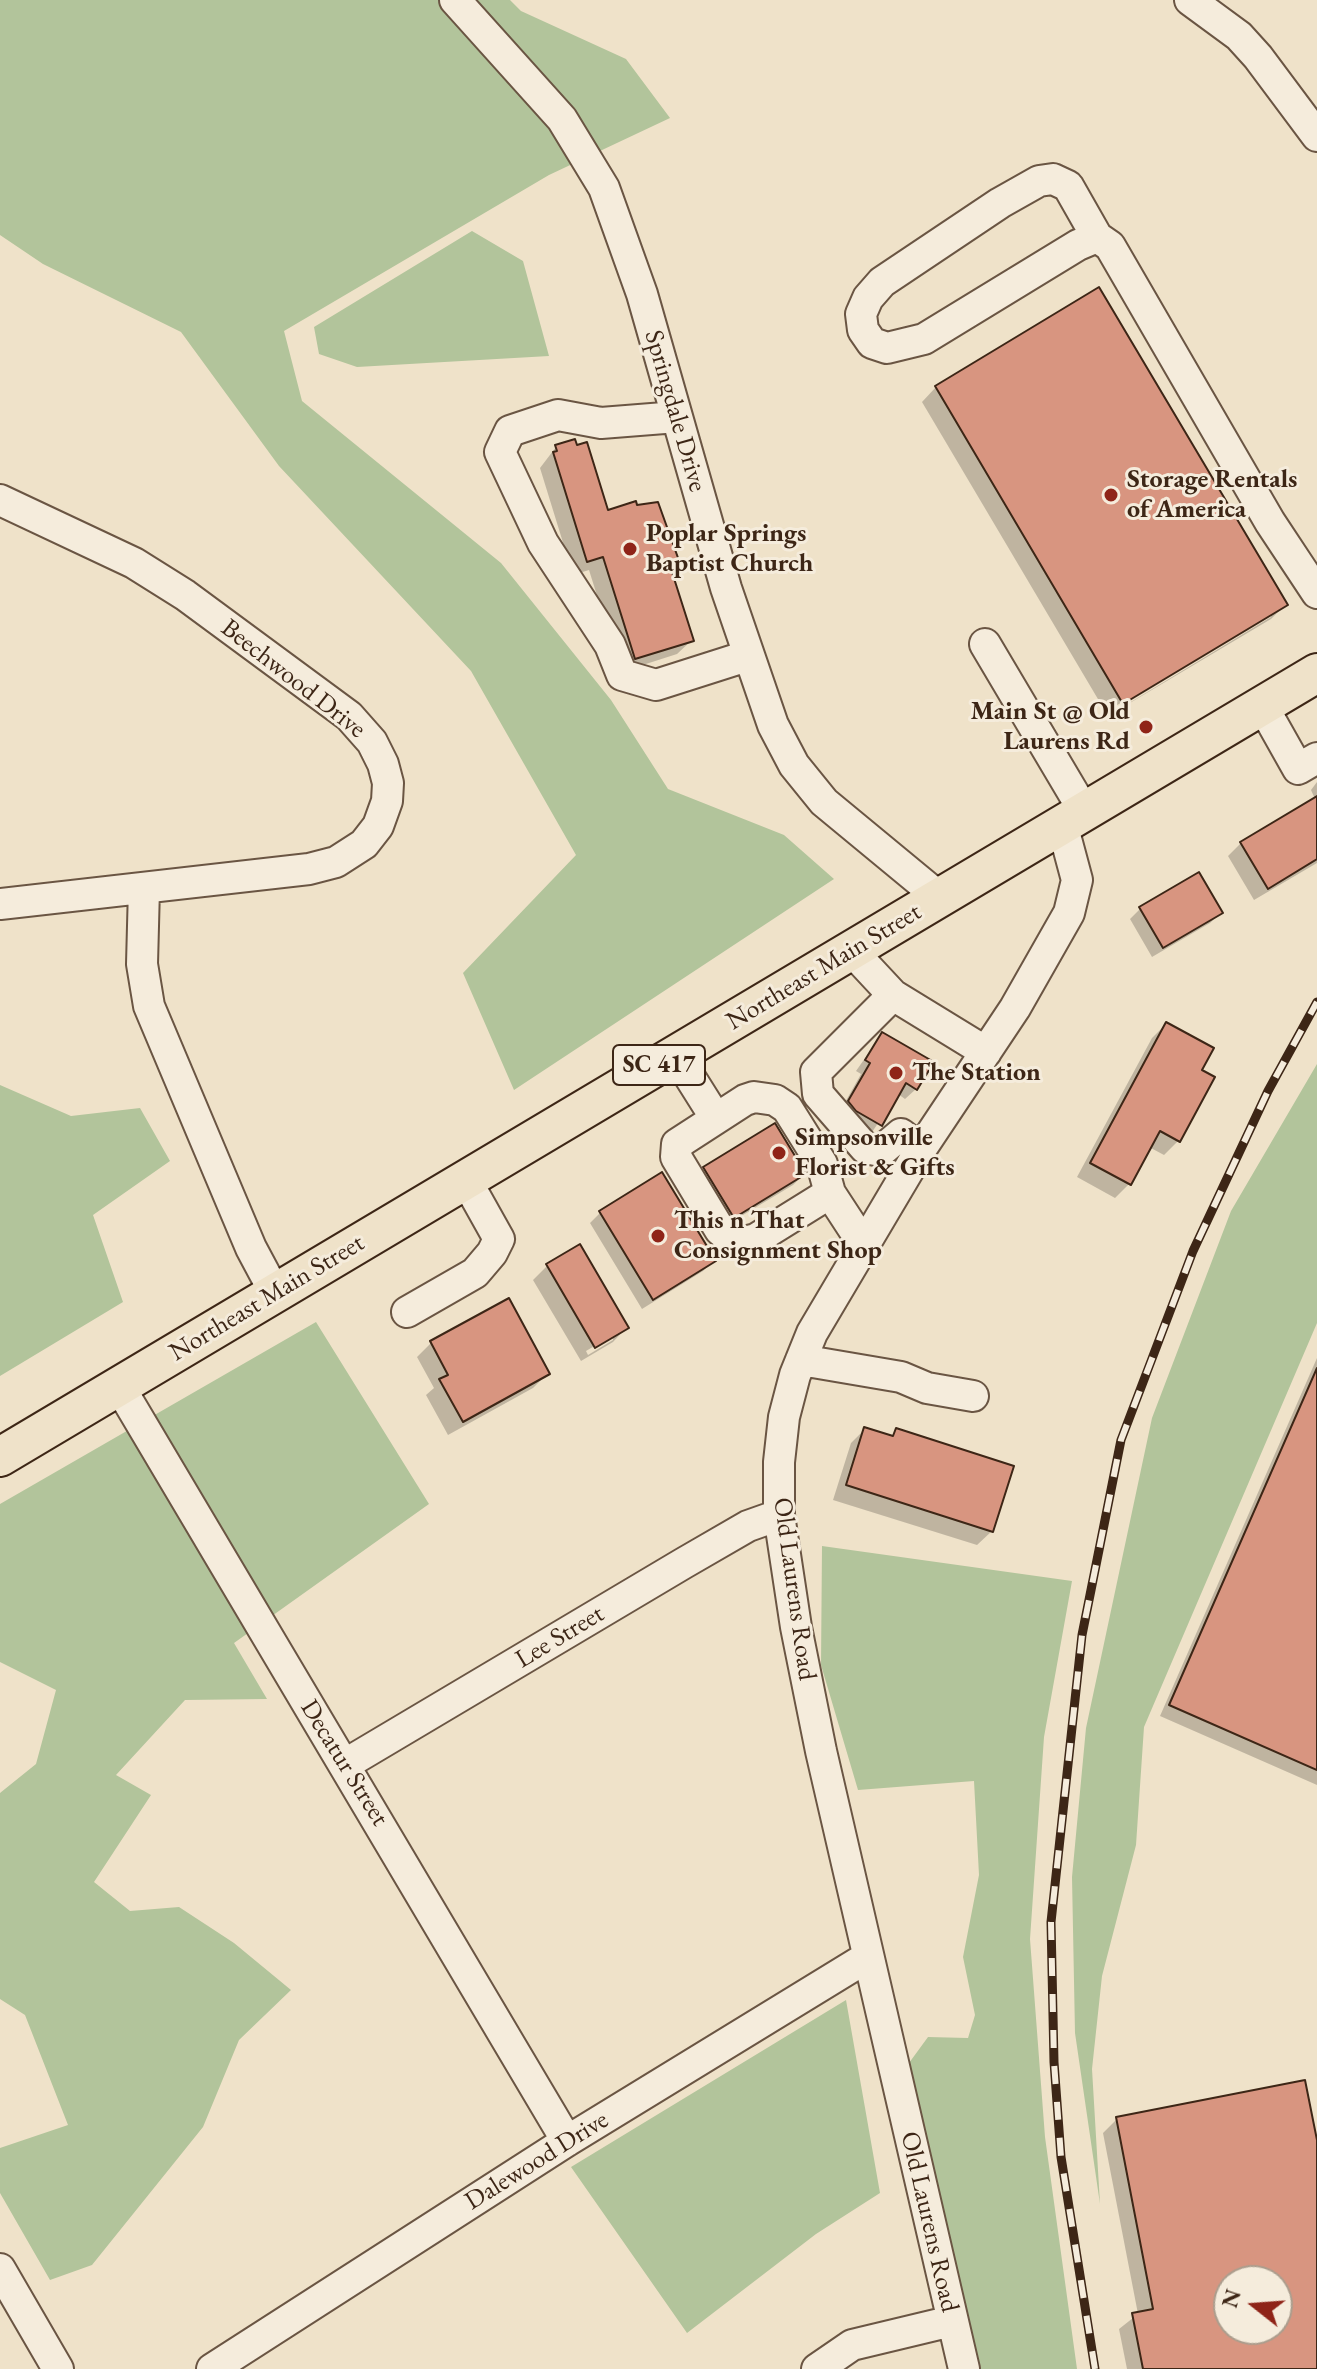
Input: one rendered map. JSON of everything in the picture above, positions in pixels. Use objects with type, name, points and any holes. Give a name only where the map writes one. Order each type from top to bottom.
[{"type":"main road","name":"Northeast Main Street","points":[[0,1457],[1317,673]]},
{"type":"street","name":"Springdale Drive","points":[[455,0],[562,119],[604,188],[637,278],[747,656],[773,725],[808,784],[842,819],[939,897]]},
{"type":"street","points":[[1190,0],[1239,36],[1317,135]]},
{"type":"street","points":[[1097,237],[1078,245],[924,339],[887,348],[872,343],[863,330],[861,314],[868,298],[882,282],[1000,203],[1039,181],[1053,179],[1068,186],[1097,237],[1110,246],[1270,522],[1317,593]]},
{"type":"street","points":[[677,417],[601,423],[558,415],[510,431],[500,452],[543,543],[610,645],[622,675],[656,685],[747,656]]},
{"type":"street","name":"Beechwood Drive","points":[[0,500],[134,563],[185,595],[349,716],[372,742],[388,783],[383,816],[371,837],[354,852],[309,869],[0,904]]},
{"type":"street","name":"Old Laurens Road","points":[[964,2369],[866,1958],[796,1627],[779,1515],[779,1462],[784,1417],[812,1333],[921,1149],[1036,974],[1073,900],[1077,880],[1073,817],[985,644]]},
{"type":"street","points":[[1262,705],[1298,769],[1317,758]]},
{"type":"street","points":[[144,888],[142,964],[149,1006],[251,1248],[275,1293]]},
{"type":"street","points":[[851,950],[893,995],[986,1052]]},
{"type":"street","points":[[893,995],[816,1072],[818,1094],[865,1148],[881,1151],[901,1134],[921,1149]]},
{"type":"street","points":[[676,1055],[715,1117]]},
{"type":"street","points":[[830,1193],[756,1239],[744,1242],[730,1238],[720,1230],[675,1151],[680,1139],[754,1097],[775,1100],[787,1108],[822,1164],[830,1193],[864,1245]]},
{"type":"street","points":[[407,1312],[475,1273],[499,1239],[466,1180]]},
{"type":"street","points":[[801,1360],[901,1377],[927,1388],[973,1396]]},
{"type":"street","name":"Decatur Street","points":[[119,1386],[567,2141]]},
{"type":"street","name":"Lee Street","points":[[344,1765],[748,1526],[779,1515]]},
{"type":"street","name":"Dalewood Drive","points":[[212,2369],[567,2141],[866,1958]]},
{"type":"street","points":[[0,2269],[58,2369]]},
{"type":"street","points":[[817,2369],[852,2345],[952,2321]]},
{"type":"green space","points":[[0,0],[510,0],[521,11],[626,59],[670,118],[549,175],[284,331],[302,401],[501,563],[611,700],[668,789],[784,835],[834,879],[514,1090],[463,973],[576,855],[471,671],[279,466],[181,332],[43,264],[0,235]]},
{"type":"green space","points":[[472,231],[523,261],[549,356],[357,367],[319,354],[314,327]]},
{"type":"green space","points":[[1317,1064],[1317,1323],[1144,1727],[1136,1845],[1102,1976],[1092,2069],[1100,2204],[1075,2033],[1072,1877],[1086,1728],[1152,1418],[1231,1211]]},
{"type":"green space","points":[[0,1085],[71,1116],[140,1108],[170,1161],[93,1215],[123,1302],[0,1376]]},
{"type":"green space","points":[[316,1322],[429,1504],[234,1643],[267,1699],[185,1700],[116,1775],[151,1795],[94,1882],[130,1911],[179,1907],[234,1943],[291,1990],[239,2040],[203,2127],[92,2265],[50,2280],[0,2193],[0,2148],[68,2125],[25,2015],[0,1999],[0,1793],[36,1764],[56,1690],[0,1662],[0,1504]]},
{"type":"green space","points":[[822,1546],[1072,1581],[1044,1737],[1030,1939],[1045,2137],[1077,2369],[980,2369],[909,2063],[928,2037],[968,2038],[975,2015],[963,1957],[979,1875],[974,1781],[858,1790],[821,1665]]},
{"type":"green space","points":[[846,2000],[880,2193],[816,2234],[687,2333],[571,2167]]},
{"type":"building","name":"Storage Rentals of America","points":[[1099,287],[1288,605],[1123,704],[935,386]]},
{"type":"building","name":"Poplar Springs Baptist Church","points":[[575,439],[577,445],[587,442],[608,510],[636,501],[637,505],[658,502],[682,569],[672,572],[694,641],[635,659],[603,557],[587,562],[553,452],[557,451],[555,445]]},
{"type":"building","points":[[1317,796],[1317,859],[1268,889],[1240,842]]},
{"type":"building","points":[[1199,872],[1223,913],[1163,948],[1139,907]]},
{"type":"building","points":[[1166,1022],[1214,1048],[1202,1070],[1215,1077],[1180,1142],[1160,1131],[1131,1185],[1090,1163]]},
{"type":"building","name":"The Station","points":[[882,1032],[934,1062],[917,1090],[906,1083],[882,1126],[856,1111],[848,1101],[870,1063],[865,1060]]},
{"type":"building","points":[[775,1123],[806,1174],[734,1218],[703,1167]]},
{"type":"building","name":"This n That Consignment Shop","points":[[662,1172],[716,1261],[653,1300],[599,1211]]},
{"type":"building","points":[[580,1244],[629,1328],[595,1348],[546,1264]]},
{"type":"building","points":[[509,1298],[550,1374],[463,1422],[439,1379],[448,1375],[430,1341]]},
{"type":"building","points":[[1317,1368],[1317,1770],[1169,1705]]},
{"type":"building","points":[[864,1427],[893,1436],[896,1428],[1014,1466],[993,1532],[846,1485]]},
{"type":"building","points":[[1305,2080],[1317,2140],[1317,2369],[1143,2369],[1132,2313],[1153,2309],[1116,2117]]},
{"type":"railway","points":[[1095,2369],[1061,2157],[1054,2062],[1051,1922],[1082,1635],[1121,1440],[1193,1251],[1268,1091],[1317,1002]]},
{"type":"place","name":"Storage Rentals of America","points":[[1111,495]]},
{"type":"place","name":"Poplar Springs Baptist Church","points":[[630,549]]},
{"type":"place","name":"Main St @ Old Laurens Rd","points":[[1146,727]]},
{"type":"place","name":"The Station","points":[[896,1073]]},
{"type":"place","name":"Simpsonville Florist & Gifts","points":[[779,1153]]},
{"type":"place","name":"This n That Consignment Shop","points":[[658,1236]]}]
